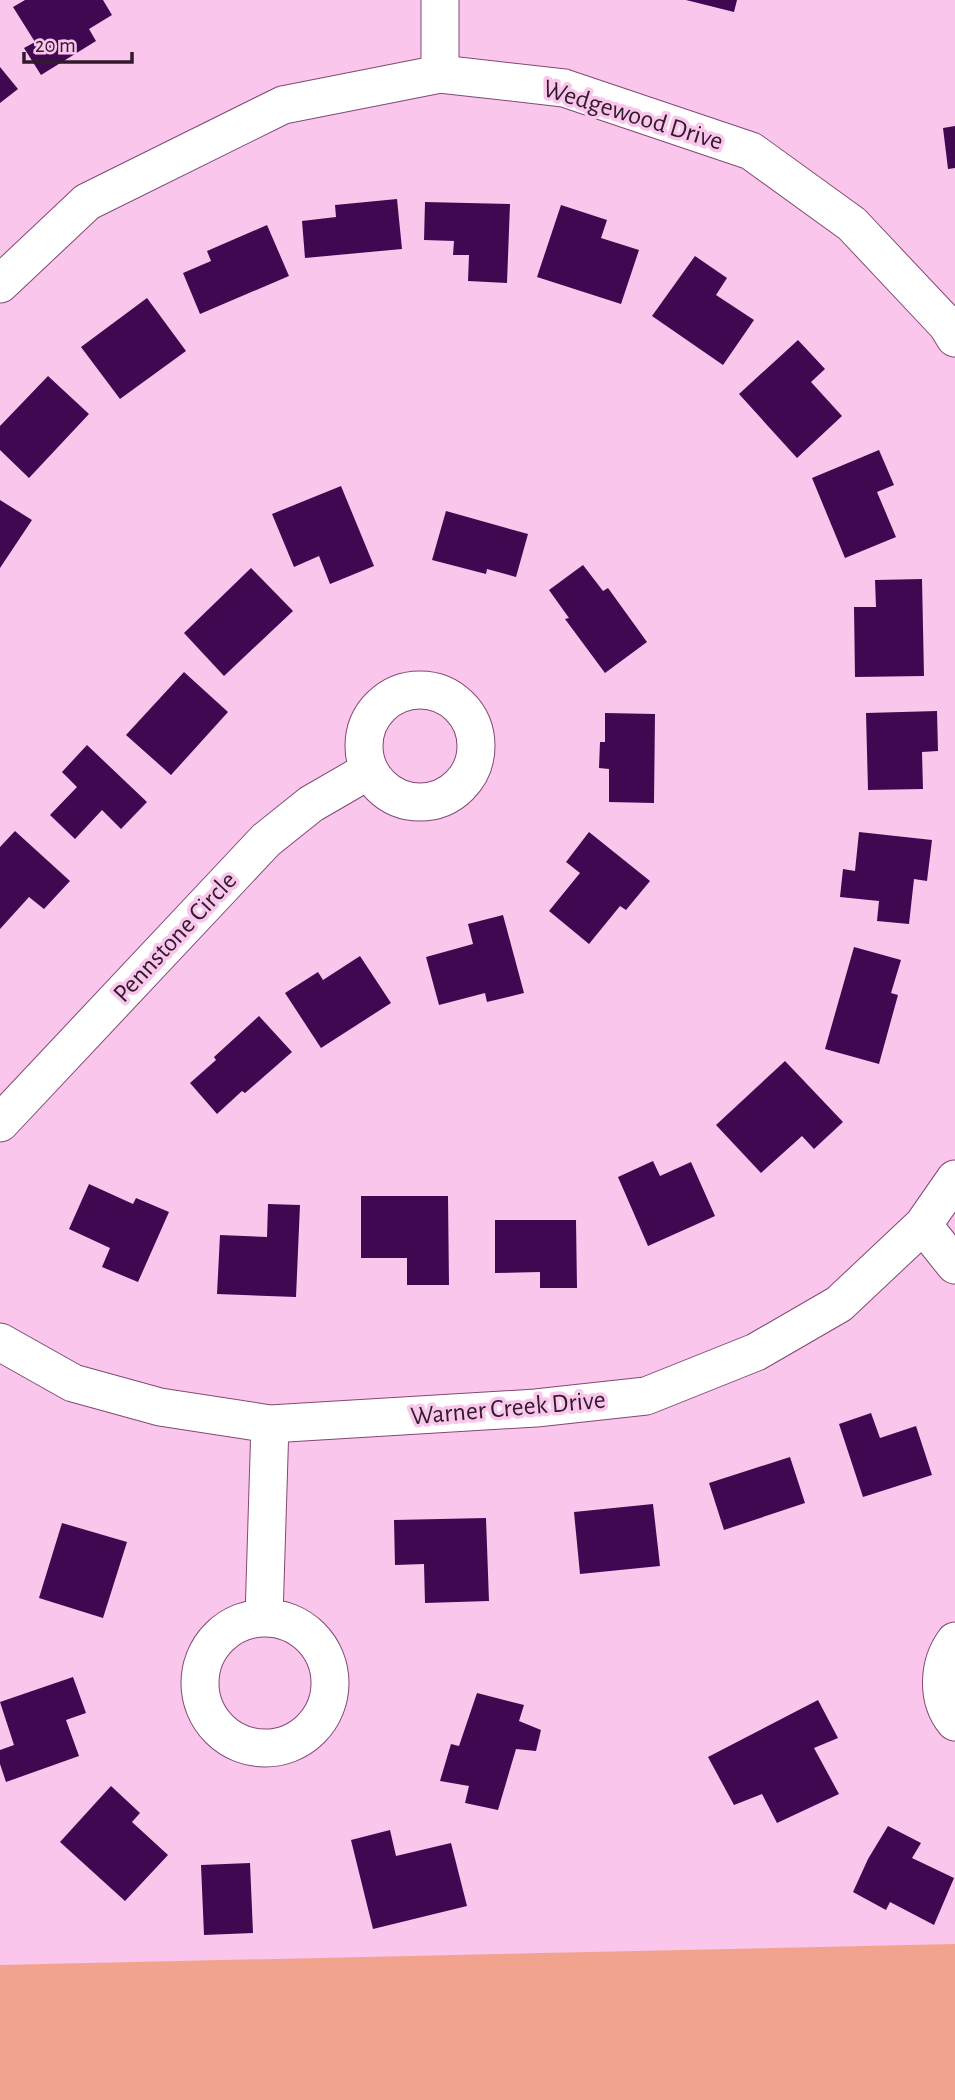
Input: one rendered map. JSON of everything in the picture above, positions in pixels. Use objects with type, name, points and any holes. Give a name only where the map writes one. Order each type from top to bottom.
[{"type":"street","points":[[440,0],[440,74]]},
{"type":"street","name":"Wedgewood Drive","points":[[0,284],[87,202],[283,105],[440,74],[564,88],[751,151],[852,223],[947,325],[955,338]]},
{"type":"street","name":"Pennstone Circle","points":[[0,1123],[266,840],[311,804],[368,771]]},
{"type":"street","name":"Warner Creek Drive","points":[[0,1342],[73,1383],[160,1407],[270,1424],[537,1408],[646,1396],[756,1352],[839,1304],[923,1225],[955,1180]]},
{"type":"street","points":[[923,1225],[955,1265]]},
{"type":"street","points":[[264,1617],[270,1424]]},
{"type":"street","points":[[955,1641],[948,1650],[942,1671],[942,1693],[955,1722]]},
{"type":"shaded area","points":[[955,1944],[955,2100],[0,2100],[0,1965]]},
{"type":"building","points":[[25,0],[103,0],[112,15],[89,29],[96,41],[41,75],[24,48],[35,42],[13,7]]},
{"type":"building","points":[[686,0],[737,0],[734,12]]},
{"type":"building","points":[[0,67],[18,89],[0,103]]},
{"type":"building","points":[[955,126],[955,168],[948,169],[943,128]]},
{"type":"building","points":[[397,199],[402,249],[305,258],[302,221],[336,217],[335,205]]},
{"type":"building","points":[[425,202],[510,204],[507,283],[468,281],[469,255],[453,255],[454,241],[424,240]]},
{"type":"building","points":[[561,205],[607,220],[601,238],[639,250],[621,304],[537,277]]},
{"type":"building","points":[[267,225],[289,276],[200,314],[183,273],[211,261],[207,251]]},
{"type":"building","points":[[695,256],[727,278],[716,295],[754,320],[723,365],[652,316]]},
{"type":"building","points":[[147,298],[186,351],[120,399],[81,347]]},
{"type":"building","points":[[798,340],[825,369],[811,382],[842,416],[797,458],[739,394]]},
{"type":"building","points":[[48,376],[89,414],[29,478],[0,450],[0,426]]},
{"type":"building","points":[[879,450],[894,485],[877,492],[896,537],[845,558],[812,478]]},
{"type":"building","points":[[341,486],[374,566],[330,584],[319,556],[294,567],[272,514]]},
{"type":"building","points":[[0,500],[32,520],[0,568]]},
{"type":"building","points":[[446,511],[528,534],[516,577],[487,569],[486,574],[432,560]]},
{"type":"building","points":[[583,565],[603,591],[608,588],[647,642],[605,673],[565,619],[569,618],[549,590]]},
{"type":"building","points":[[251,568],[293,611],[224,676],[184,633]]},
{"type":"building","points":[[922,579],[924,676],[855,677],[854,607],[876,607],[875,580]]},
{"type":"building","points":[[184,672],[228,712],[171,775],[126,735]]},
{"type":"building","points":[[937,711],[938,751],[922,752],[923,789],[868,790],[866,713]]},
{"type":"building","points":[[605,713],[655,714],[654,803],[609,802],[609,769],[599,768],[600,742],[605,742]]},
{"type":"building","points":[[87,745],[147,802],[121,829],[102,810],[75,839],[50,815],[77,787],[62,772]]},
{"type":"building","points":[[15,831],[70,881],[44,909],[29,897],[0,929],[0,847]]},
{"type":"building","points":[[589,832],[650,881],[626,910],[620,906],[589,944],[549,911],[580,873],[566,862]]},
{"type":"building","points":[[859,832],[932,840],[927,881],[914,879],[909,924],[877,921],[879,901],[840,897],[843,869],[855,871]]},
{"type":"building","points":[[503,915],[524,993],[487,1002],[485,993],[439,1005],[426,957],[473,944],[468,924]]},
{"type":"building","points":[[854,947],[901,960],[891,993],[898,995],[879,1064],[825,1049]]},
{"type":"building","points":[[360,956],[391,1003],[321,1048],[285,993],[318,972],[323,980]]},
{"type":"building","points":[[259,1016],[292,1052],[217,1114],[190,1083]]},
{"type":"building","points":[[785,1061],[843,1122],[814,1149],[802,1136],[761,1173],[716,1125]]},
{"type":"building","points":[[653,1161],[660,1176],[691,1162],[715,1216],[648,1246],[618,1177]]},
{"type":"building","points":[[89,1184],[133,1204],[136,1198],[169,1212],[138,1282],[102,1267],[110,1248],[69,1229]]},
{"type":"building","points":[[361,1196],[448,1196],[449,1285],[407,1285],[407,1258],[361,1258]]},
{"type":"building","points":[[268,1204],[300,1205],[296,1297],[217,1294],[220,1235],[267,1237]]},
{"type":"building","points":[[495,1220],[576,1220],[577,1288],[540,1288],[540,1272],[495,1273]]},
{"type":"building","points":[[871,1413],[880,1438],[916,1426],[932,1475],[863,1497],[839,1424]]},
{"type":"building","points":[[790,1457],[805,1503],[724,1530],[709,1483]]},
{"type":"building","points":[[653,1504],[660,1566],[580,1574],[574,1512]]},
{"type":"building","points":[[486,1518],[489,1601],[425,1603],[424,1564],[395,1565],[394,1520]]},
{"type":"building","points":[[62,1523],[127,1542],[103,1618],[39,1598]]},
{"type":"building","points":[[73,1677],[86,1713],[66,1720],[79,1756],[6,1782],[0,1764],[0,1750],[14,1745],[0,1702]]},
{"type":"building","points":[[477,1693],[524,1705],[519,1721],[541,1730],[536,1751],[516,1749],[498,1810],[465,1803],[469,1786],[440,1781],[451,1744],[459,1746]]},
{"type":"building","points":[[818,1700],[838,1738],[814,1748],[839,1794],[777,1823],[762,1794],[734,1805],[708,1757]]},
{"type":"building","points":[[111,1786],[140,1813],[132,1822],[168,1855],[125,1901],[60,1842]]},
{"type":"building","points":[[888,1826],[921,1843],[912,1858],[954,1878],[934,1925],[890,1902],[886,1910],[853,1892],[868,1859]]},
{"type":"building","points":[[390,1830],[396,1856],[451,1843],[467,1906],[373,1929],[351,1840]]},
{"type":"building","points":[[250,1863],[253,1933],[204,1935],[201,1865]]}]
